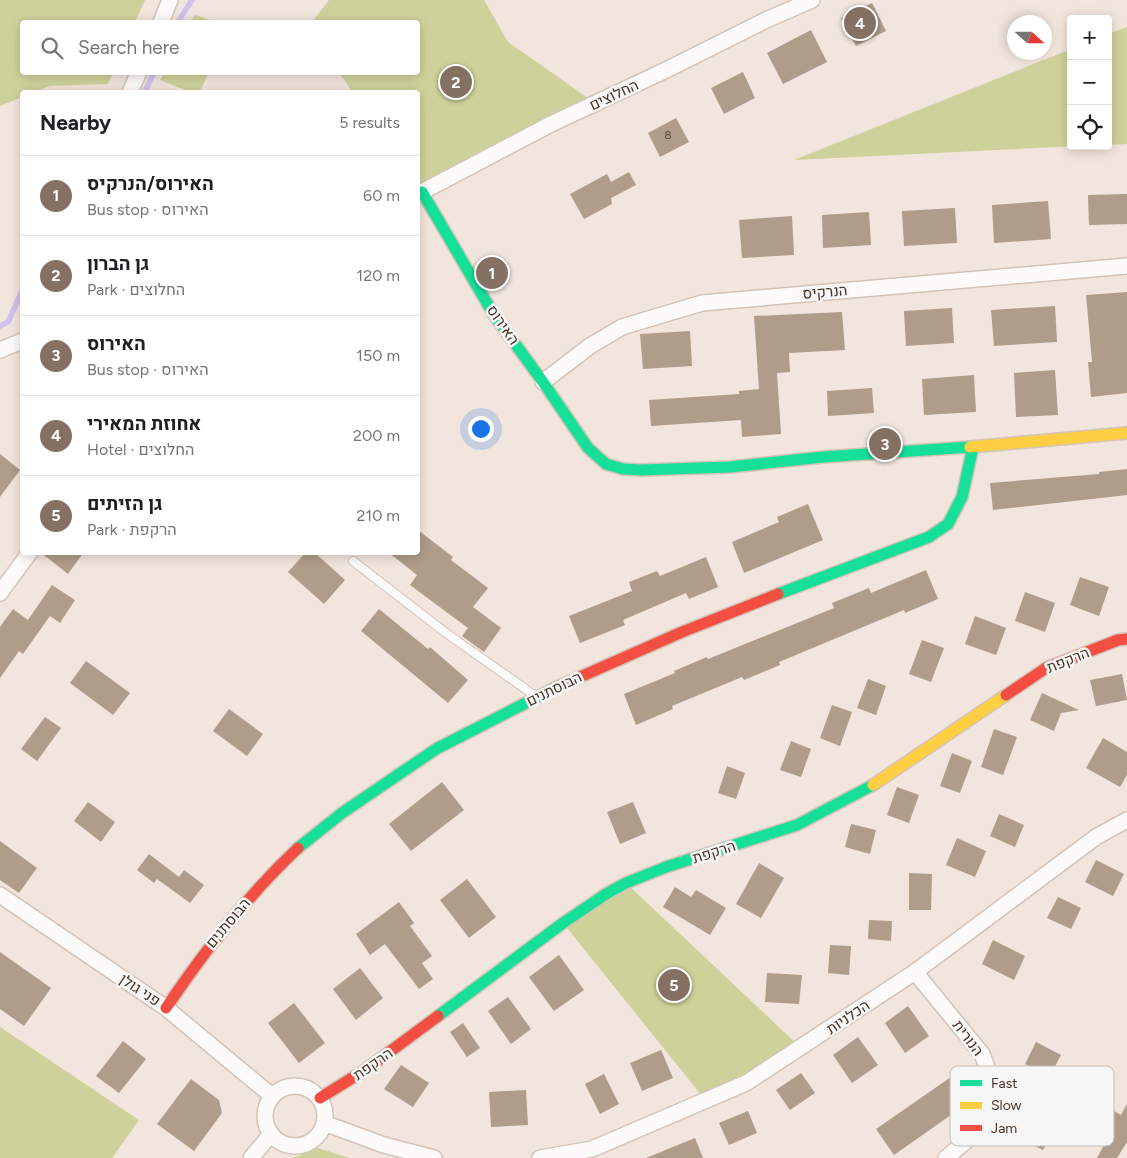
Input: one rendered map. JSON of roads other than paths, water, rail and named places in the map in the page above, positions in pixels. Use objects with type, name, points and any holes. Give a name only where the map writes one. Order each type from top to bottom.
[{"type":"street","points":[[161,20],[170,0]]},
{"type":"street","name":"החלוצים","points":[[420,193],[551,124],[766,20],[812,0]]},
{"type":"street","points":[[131,90],[137,75]]},
{"type":"street","name":"האירוס","points":[[420,193],[494,315],[588,448],[606,464],[623,469],[642,470],[730,467],[823,457],[974,447],[1127,433]]},
{"type":"street","name":"הנרקיס","points":[[543,382],[590,346],[622,327],[702,303],[1127,266]]},
{"type":"street","points":[[11,345],[20,330]]},
{"type":"street","name":"הבוסתנים","points":[[166,1008],[228,919],[302,845],[339,815],[441,746],[572,680],[746,606],[928,537],[948,524],[962,497],[974,447]]},
{"type":"street","points":[[0,593],[28,555]]},
{"type":"street","name":"הרקפת","points":[[320,1098],[366,1070],[563,923],[606,894],[666,867],[797,825],[873,785],[1046,668],[1118,640],[1127,639]]},
{"type":"street","name":"הכלניות","points":[[540,1158],[592,1149],[746,1083],[916,972],[1096,837],[1127,820]]},
{"type":"street","name":"פני גולן","points":[[0,895],[166,1008],[272,1096]]},
{"type":"street","name":"הנורית","points":[[916,972],[982,1054],[987,1066]]},
{"type":"street","points":[[296,1085],[305,1087],[320,1098],[325,1114],[324,1123],[314,1139],[306,1144],[287,1145],[278,1141],[267,1128],[264,1115],[265,1108],[272,1096],[279,1090],[287,1086],[296,1085]]},
{"type":"street","points":[[324,1123],[384,1145],[434,1158]]},
{"type":"street","points":[[251,1158],[271,1134]]},
{"type":"street","name":"הנורית","points":[[946,1158],[960,1146]]},
{"type":"lane","points":[[353,561],[446,633],[537,697]]},
{"type":"waterway","points":[[179,20],[192,0]]},
{"type":"waterway","points":[[146,90],[153,75]]},
{"type":"waterway","points":[[0,326],[8,322],[20,295]]},
{"type":"place","name":"אחוזת המאירי","points":[[860,23]]},
{"type":"place","name":"גן הברון","points":[[456,82]]},
{"type":"place","name":"האירוס/הנרקיס","points":[[492,273]]},
{"type":"place","name":"האירוס","points":[[885,444]]},
{"type":"place","name":"גן הזיתים","points":[[674,985]]}]
